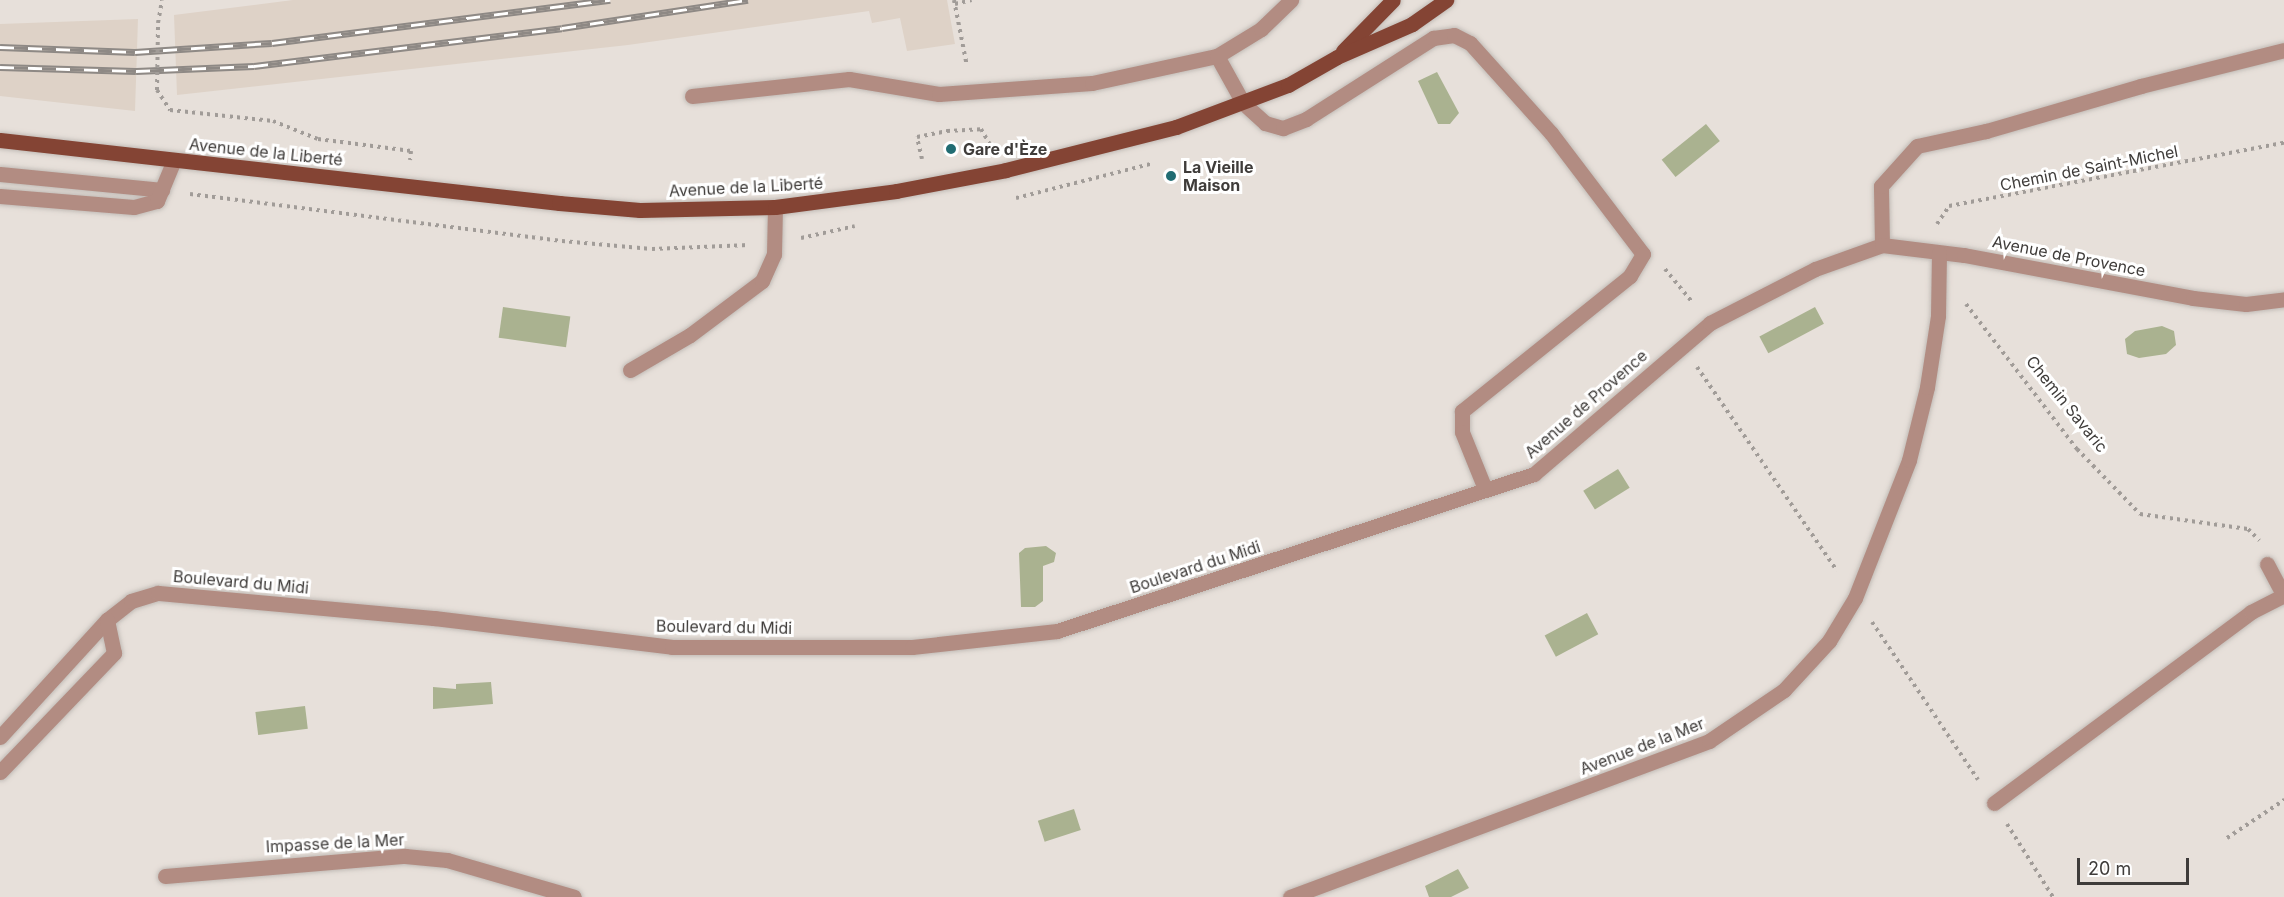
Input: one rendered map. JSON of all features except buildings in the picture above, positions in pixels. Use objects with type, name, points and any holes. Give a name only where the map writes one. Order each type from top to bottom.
[{"type":"main road","name":"Avenue de la Liberté","points":[[1336,57],[1394,0]]},
{"type":"main road","name":"Avenue de la Liberté","points":[[0,140],[640,210],[775,207],[896,191],[1006,170],[1176,127],[1288,85],[1336,57],[1412,24],[1446,0]]},
{"type":"street","points":[[692,96],[849,79],[939,94],[1092,83],[1217,56],[1261,29],[1291,0]]},
{"type":"street","points":[[1217,56],[1243,103],[1264,123],[1283,128],[1306,119],[1433,38],[1454,35],[1470,43],[1551,133],[1642,254],[1630,276],[1462,411],[1462,432],[1485,489]]},
{"type":"street","points":[[1882,245],[1881,186],[1917,146],[1986,131],[2141,86],[2284,50]]},
{"type":"street","points":[[0,196],[134,207],[157,201],[174,160]]},
{"type":"street","points":[[0,174],[162,190]]},
{"type":"street","points":[[630,370],[690,335],[762,281],[774,254],[775,207]]},
{"type":"street","name":"Avenue de Provence","points":[[1485,489],[1534,474],[1710,323],[1815,269],[1882,245],[2193,298],[2246,304],[2284,300]]},
{"type":"street","name":"Avenue de la Mer","points":[[1290,897],[1709,741],[1784,690],[1829,641],[1856,598],[1909,460],[1927,387],[1941,284],[1939,253]]},
{"type":"street","name":"Boulevard du Midi","points":[[0,737],[107,620],[131,601],[158,593],[434,618],[672,647],[912,647],[1057,631],[1485,489]]},
{"type":"street","points":[[1994,803],[2251,612],[2284,595],[2267,564]]},
{"type":"street","points":[[0,772],[114,653],[107,620]]},
{"type":"street","name":"Impasse de la Mer","points":[[165,876],[405,856],[447,860],[574,897]]},
{"type":"path","points":[[162,0],[158,23],[158,90],[170,110],[273,121],[318,139],[411,152],[402,223]]},
{"type":"path","points":[[972,0],[954,2],[972,93]]},
{"type":"path","points":[[917,137],[981,129]]},
{"type":"path","name":"Chemin de Saint-Michel","points":[[1939,253],[1937,223],[1948,206],[2284,144]]},
{"type":"path","points":[[1642,254],[1664,267],[1710,323]]},
{"type":"path","name":"Chemin Savaric","points":[[1941,284],[1960,296],[2077,450],[2140,514],[2248,529],[2259,540],[2267,564]]},
{"type":"path","points":[[2227,838],[2284,800]]},
{"type":"shaded area","points":[[293,0],[947,0],[955,44],[907,51],[900,18],[872,23],[869,11],[628,45],[177,95],[174,15]]},
{"type":"shaded area","points":[[138,19],[135,111],[0,96],[0,24]]},
{"type":"shaded area","points":[[1437,72],[1459,113],[1450,124],[1438,124],[1418,81]]},
{"type":"shaded area","points":[[1706,124],[1720,141],[1676,177],[1662,160]]},
{"type":"shaded area","points":[[503,307],[570,316],[566,347],[499,338]]},
{"type":"shaded area","points":[[1815,307],[1824,324],[1768,353],[1759,337]]},
{"type":"shaded area","points":[[2162,326],[2174,331],[2176,345],[2166,354],[2139,358],[2127,354],[2125,339],[2135,331]]},
{"type":"shaded area","points":[[1618,469],[1630,488],[1595,509],[1583,491]]},
{"type":"shaded area","points":[[1046,546],[1056,553],[1054,562],[1043,566],[1043,601],[1035,607],[1021,607],[1019,553],[1025,548]]},
{"type":"shaded area","points":[[1587,613],[1598,634],[1556,657],[1545,636]]},
{"type":"shaded area","points":[[491,682],[493,704],[433,709],[433,687],[456,689],[456,684]]},
{"type":"shaded area","points":[[305,706],[308,729],[258,735],[255,712]]},
{"type":"shaded area","points":[[1074,809],[1081,830],[1045,842],[1038,821]]},
{"type":"shaded area","points":[[1458,869],[1469,888],[1451,897],[1429,897],[1425,886]]},
{"type":"railway","points":[[0,47],[135,52],[272,43],[610,0]]},
{"type":"railway","points":[[0,67],[136,71],[254,66],[562,28],[748,0]]},
{"type":"place","name":"Gare d'Èze","points":[[951,149]]},
{"type":"place","name":"La Vieille Maison","points":[[1171,176]]}]
